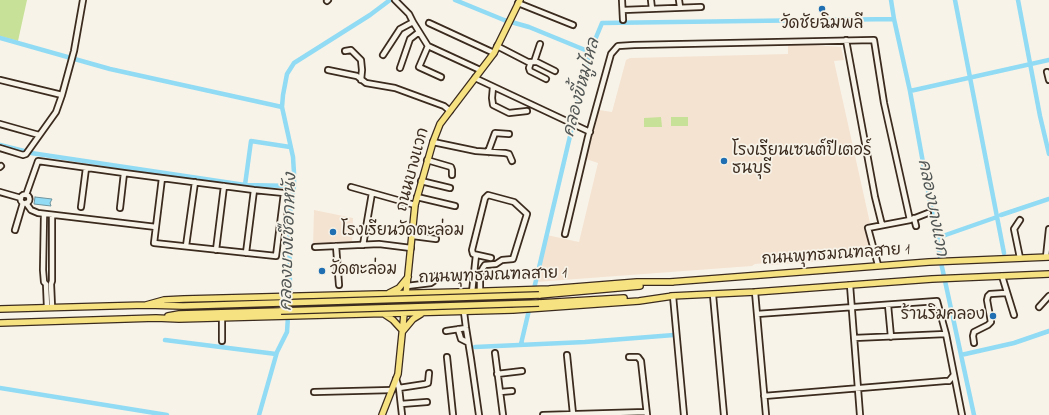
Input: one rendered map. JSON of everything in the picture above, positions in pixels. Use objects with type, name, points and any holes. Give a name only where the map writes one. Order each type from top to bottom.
[{"type":"main road","name":"ถนนบางแวก","points":[[382,415],[396,379],[403,331],[415,205],[427,160],[440,124],[494,52],[519,2]]},
{"type":"main road","name":"ถนนพุทธมณฑลสาย 1","points":[[0,309],[146,305],[183,306],[539,295],[878,265],[958,260],[1047,257]]},
{"type":"main road","name":"ถนนพุทธมณฑลสาย 1","points":[[156,318],[179,314],[539,303],[713,295],[932,279],[1049,274]]},
{"type":"main road","points":[[387,294],[399,288],[409,275]]},
{"type":"main road","name":"ถนนพุทธมณฑลสาย 1","points":[[146,305],[164,300],[184,299],[472,292],[549,289],[637,282],[673,282]]},
{"type":"main road","points":[[442,312],[425,310],[422,308],[421,303],[425,296],[444,292]]},
{"type":"main road","points":[[353,295],[380,297],[387,302],[387,305],[382,310],[361,314]]},
{"type":"main road","name":"ถนนพุทธมณฑลสาย 1","points":[[0,323],[156,318],[179,319],[464,312],[639,301],[673,296]]},
{"type":"main road","points":[[384,314],[393,320],[403,331],[418,315],[428,313]]},
{"type":"street","points":[[0,148],[23,155],[26,154],[56,112],[74,51],[83,0]]},
{"type":"street","points":[[395,0],[409,14],[428,46],[480,70]]},
{"type":"street","points":[[622,0],[623,20]]},
{"type":"street","points":[[651,0],[652,9]]},
{"type":"street","points":[[679,0],[680,7]]},
{"type":"street","points":[[519,2],[573,25]]},
{"type":"street","points":[[623,10],[701,7]]},
{"type":"street","points":[[383,55],[400,29],[413,22]]},
{"type":"street","points":[[429,23],[494,52]]},
{"type":"street","points":[[400,68],[410,40],[419,32]]},
{"type":"street","points":[[846,40],[875,197],[882,225]]},
{"type":"street","points":[[564,234],[611,54],[618,46],[846,40],[874,40],[884,103],[912,219],[916,226]]},
{"type":"street","points":[[540,44],[529,68],[530,72],[546,79]]},
{"type":"street","points":[[428,46],[419,67],[441,76]]},
{"type":"street","points":[[497,46],[532,62],[537,62],[555,72]]},
{"type":"street","points":[[345,51],[351,50],[361,60],[361,80]]},
{"type":"street","points":[[328,70],[357,76],[366,83],[395,88],[444,106],[450,111]]},
{"type":"street","points":[[1047,72],[1049,80]]},
{"type":"street","points":[[475,78],[544,112],[590,132]]},
{"type":"street","points":[[0,80],[62,95]]},
{"type":"street","points":[[493,87],[492,98],[494,105],[509,112],[527,111]]},
{"type":"street","points":[[0,124],[39,135]]},
{"type":"street","points":[[488,152],[495,133],[509,134]]},
{"type":"street","points":[[433,142],[465,149],[505,153],[509,154],[512,161]]},
{"type":"street","points":[[427,160],[451,167],[452,175]]},
{"type":"street","points":[[20,198],[26,195],[38,161],[284,193],[276,256],[154,243],[162,178]]},
{"type":"street","points":[[81,207],[86,168]]},
{"type":"street","points":[[120,208],[124,173]]},
{"type":"street","points":[[421,181],[450,188]]},
{"type":"street","points":[[186,246],[195,182]]},
{"type":"street","points":[[216,250],[224,186]]},
{"type":"street","points":[[351,187],[415,205]]},
{"type":"street","points":[[246,253],[254,190]]},
{"type":"street","points":[[0,192],[20,198],[31,210],[44,214],[156,227]]},
{"type":"street","points":[[363,245],[372,193]]},
{"type":"street","points":[[15,230],[24,203],[29,200],[26,195]]},
{"type":"street","points":[[480,291],[480,274],[486,265],[496,264],[502,260],[512,260],[514,258],[527,214],[514,202],[498,197],[486,196],[472,250],[473,254],[491,258]]},
{"type":"street","points":[[417,197],[455,206]]},
{"type":"street","points":[[878,265],[868,228],[912,219],[928,213]]},
{"type":"street","points":[[44,214],[43,270],[44,282],[46,284],[50,307]]},
{"type":"street","points":[[50,307],[52,215]]},
{"type":"street","points":[[1020,220],[1014,228],[1020,258]]},
{"type":"street","points":[[1047,257],[1049,229]]},
{"type":"street","points":[[413,236],[436,239]]},
{"type":"street","points":[[315,247],[379,244],[411,248]]},
{"type":"street","points":[[336,246],[339,284]]},
{"type":"street","points":[[472,292],[476,255]]},
{"type":"street","points":[[43,270],[52,269]]},
{"type":"street","points":[[407,286],[431,283],[434,281],[436,276]]},
{"type":"street","points":[[1002,276],[1014,315]]},
{"type":"street","points":[[850,285],[860,415]]},
{"type":"street","points":[[755,292],[766,415]]},
{"type":"street","points":[[974,343],[974,332],[988,325],[990,322],[987,300],[988,296],[990,294],[1006,293]]},
{"type":"street","points":[[713,295],[724,415]]},
{"type":"street","points":[[673,296],[684,415]]},
{"type":"street","points":[[1039,307],[1049,296]]},
{"type":"street","points":[[757,314],[937,301],[946,334],[953,376],[962,415]]},
{"type":"street","points":[[888,305],[890,337]]},
{"type":"street","points":[[464,312],[479,415]]},
{"type":"street","points":[[222,318],[222,341]]},
{"type":"street","points":[[446,331],[466,328]]},
{"type":"street","points":[[458,329],[461,339],[468,342]]},
{"type":"street","points":[[854,338],[946,334]]},
{"type":"street","points":[[495,353],[503,415]]},
{"type":"street","points":[[567,355],[573,414]]},
{"type":"street","points":[[543,415],[647,413],[641,361],[638,357],[629,356]]},
{"type":"street","points":[[448,358],[453,415]]},
{"type":"street","points":[[498,374],[522,371]]},
{"type":"street","points":[[399,388],[428,383],[429,373]]},
{"type":"street","points":[[764,396],[949,381],[953,376]]},
{"type":"street","points":[[396,379],[399,388],[402,415]]},
{"type":"street","points":[[314,392],[392,390]]},
{"type":"street","points":[[500,392],[512,391]]},
{"type":"street","points":[[401,404],[427,402]]},
{"type":"shaded area","name":"โรงเรียนเซนต์ปีเตอร์ ธนบุรี","points":[[788,43],[841,47],[844,60],[834,61],[870,223],[864,225],[872,257],[770,265],[766,263],[755,264],[752,266],[536,282],[547,235],[579,242],[598,163],[586,159],[599,110],[612,112],[626,60],[630,58],[788,54]]},
{"type":"shaded area","name":"โรงเรียนวัดตะล่อม","points":[[314,210],[353,218],[352,245],[313,246]]},
{"type":"green space","points":[[0,0],[27,0],[18,41],[0,36]]},
{"type":"green space","points":[[661,117],[662,127],[644,127],[644,118]]},
{"type":"green space","points":[[671,117],[688,117],[688,126],[671,126]]},
{"type":"water","points":[[35,197],[52,199],[50,203],[51,206],[34,204]]},
{"type":"waterway","name":"คลองบางเชือกหนัง","points":[[259,415],[277,352],[287,332],[290,286],[289,220],[294,186],[293,157],[282,107],[287,74],[294,63],[370,15],[390,0]]},
{"type":"waterway","points":[[455,0],[504,20],[529,27],[590,52]]},
{"type":"waterway","name":"คลองบางแวก","points":[[891,0],[910,91],[942,267],[974,415]]},
{"type":"waterway","points":[[955,0],[1004,253]]},
{"type":"waterway","points":[[1018,0],[1040,116],[1049,154]]},
{"type":"waterway","name":"คลองขี้หมูไหล","points":[[521,344],[590,52],[602,23],[894,19]]},
{"type":"waterway","points":[[0,38],[110,69],[282,107]]},
{"type":"waterway","points":[[910,91],[1049,60]]},
{"type":"waterway","points":[[245,185],[251,141],[290,147]]},
{"type":"waterway","points":[[0,145],[24,151]]},
{"type":"waterway","points":[[31,153],[245,185],[294,186]]},
{"type":"waterway","points":[[1001,215],[1049,199]]},
{"type":"waterway","points":[[937,238],[997,217]]},
{"type":"waterway","points":[[961,355],[1014,343],[1049,331]]},
{"type":"waterway","points":[[475,347],[585,342],[674,335]]},
{"type":"waterway","points":[[165,340],[276,354]]},
{"type":"waterway","points":[[0,388],[167,415]]},
{"type":"place","name":"วัดชัยฉิมพลี","points":[[822,9]]},
{"type":"place","name":"โรงเรียนเซนต์ปีเตอร์ ธนบุรี","points":[[724,161]]},
{"type":"place","name":"โรงเรียนวัดตะล่อม","points":[[333,232]]},
{"type":"place","name":"วัดตะล่อม","points":[[322,271]]},
{"type":"place","name":"ร้านริมคลอง","points":[[993,316]]}]
